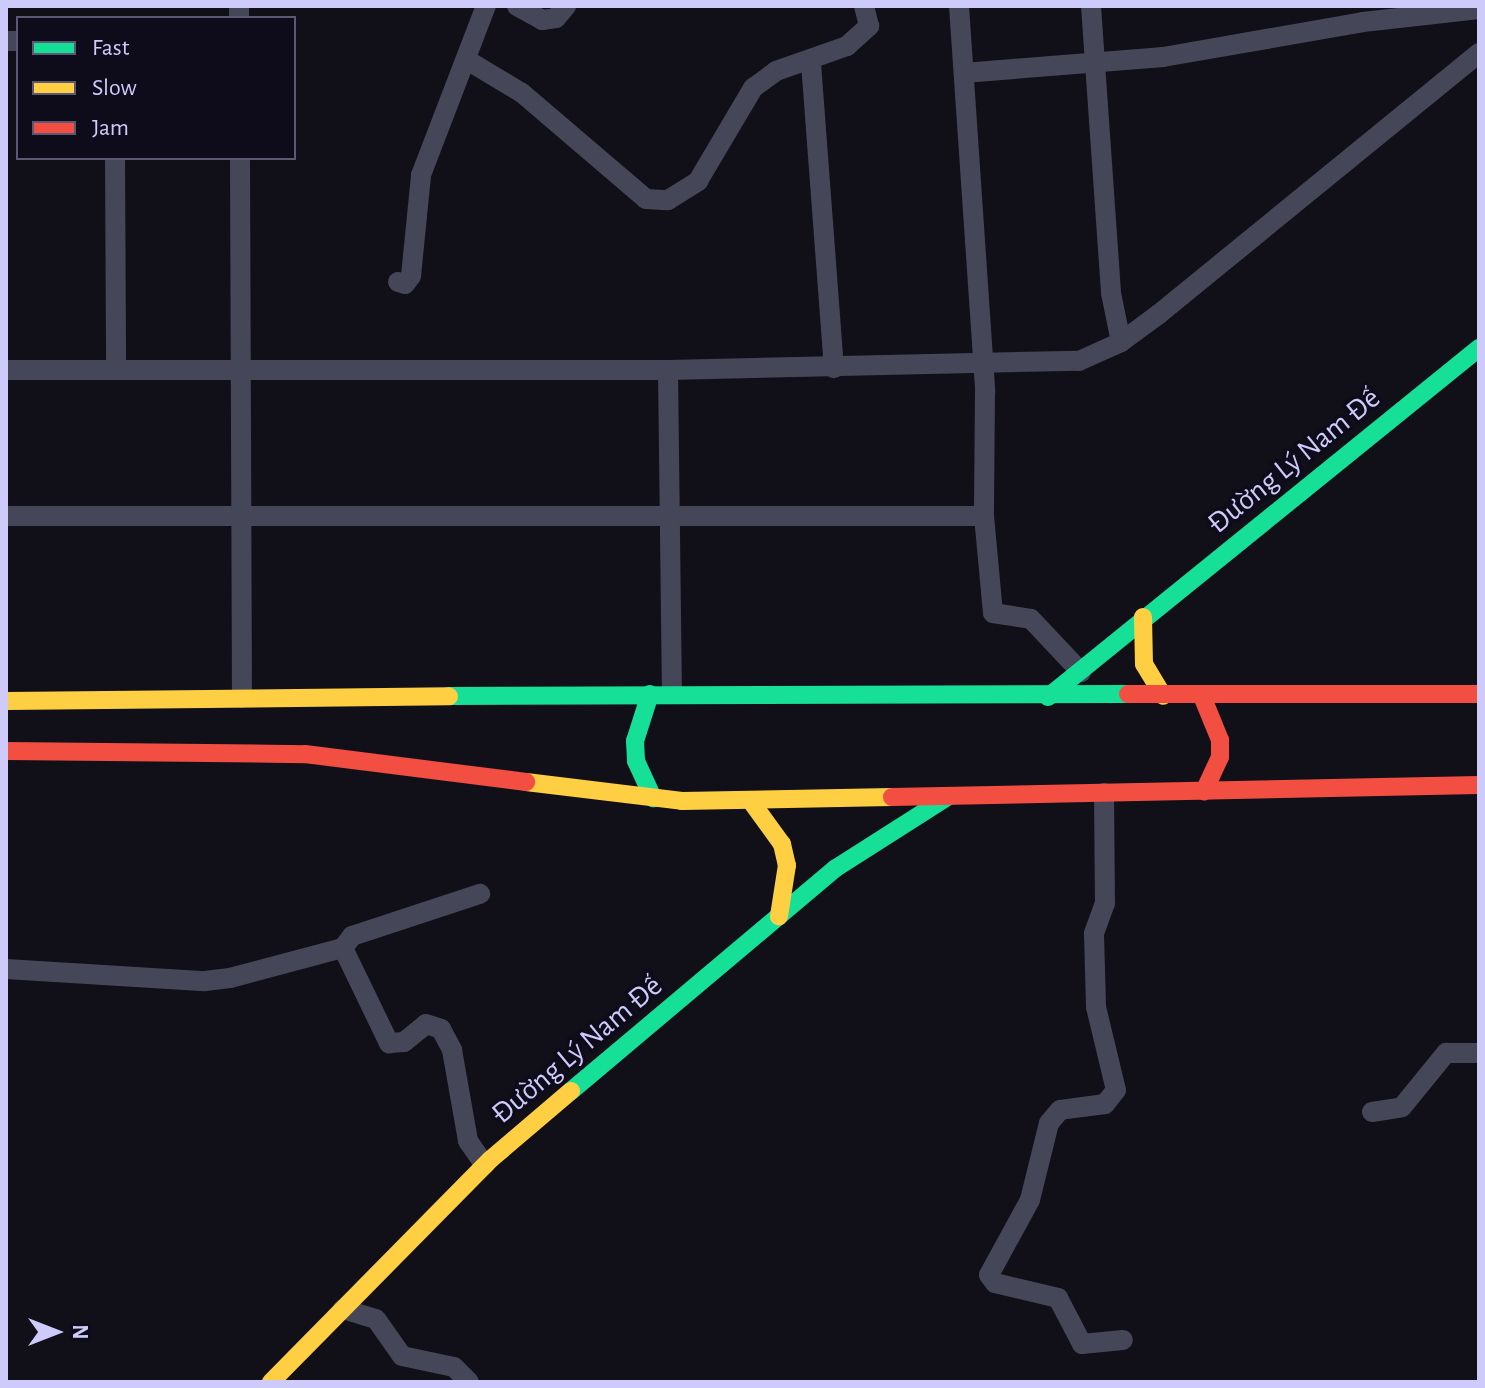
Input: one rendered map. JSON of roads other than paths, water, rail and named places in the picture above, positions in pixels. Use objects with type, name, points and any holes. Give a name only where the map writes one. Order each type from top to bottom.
[{"type":"street","points":[[398,282],[405,284],[411,276],[421,175],[486,6]]},
{"type":"street","points":[[517,6],[542,20],[556,18],[566,6]]},
{"type":"street","points":[[467,60],[522,93],[646,199],[668,200],[698,181],[753,88],[776,71],[811,63],[866,32],[870,19],[864,6]]},
{"type":"street","points":[[959,6],[984,366],[984,516],[993,613],[1031,619],[1081,672]]},
{"type":"street","points":[[1091,6],[1091,65],[1111,293],[1121,342]]},
{"type":"street","points":[[964,73],[1091,65],[1362,14],[1479,9]]},
{"type":"street","points":[[6,370],[668,370],[984,366],[1079,361],[1121,342],[1479,53]]},
{"type":"street","points":[[811,63],[834,368]]},
{"type":"street","points":[[115,160],[116,370]]},
{"type":"street","points":[[240,160],[242,698]]},
{"type":"street","name":"Đường Lý Nam Đế","points":[[1048,697],[1479,348]]},
{"type":"street","points":[[668,370],[672,693]]},
{"type":"street","points":[[6,516],[984,516]]},
{"type":"street","points":[[1143,617],[1144,664],[1163,696]]},
{"type":"street","points":[[6,701],[672,693],[1048,697],[1479,694]]},
{"type":"street","points":[[650,694],[635,741],[636,761],[653,798]]},
{"type":"street","points":[[1202,696],[1220,740],[1220,757],[1204,791]]},
{"type":"street","points":[[6,751],[305,754],[653,798],[750,800],[1479,785]]},
{"type":"street","points":[[1104,793],[1105,903],[1094,934],[1096,1007],[1116,1090],[1105,1104],[1060,1110],[1049,1123],[1030,1200],[989,1275],[995,1283],[1058,1298],[1082,1344],[1123,1340]]},
{"type":"street","name":"Đường Lý Nam Đế","points":[[271,1382],[485,1165],[836,868],[950,796]]},
{"type":"street","points":[[750,800],[782,844],[787,865],[779,916]]},
{"type":"street","points":[[6,969],[205,981],[343,948],[352,936],[480,894]]},
{"type":"street","points":[[343,948],[389,1043],[404,1042],[426,1024],[441,1029],[452,1050],[468,1141],[485,1165]]},
{"type":"street","points":[[1372,1112],[1402,1107],[1446,1053],[1479,1053]]},
{"type":"street","points":[[343,1309],[376,1319],[402,1356],[454,1367],[469,1382]]}]
